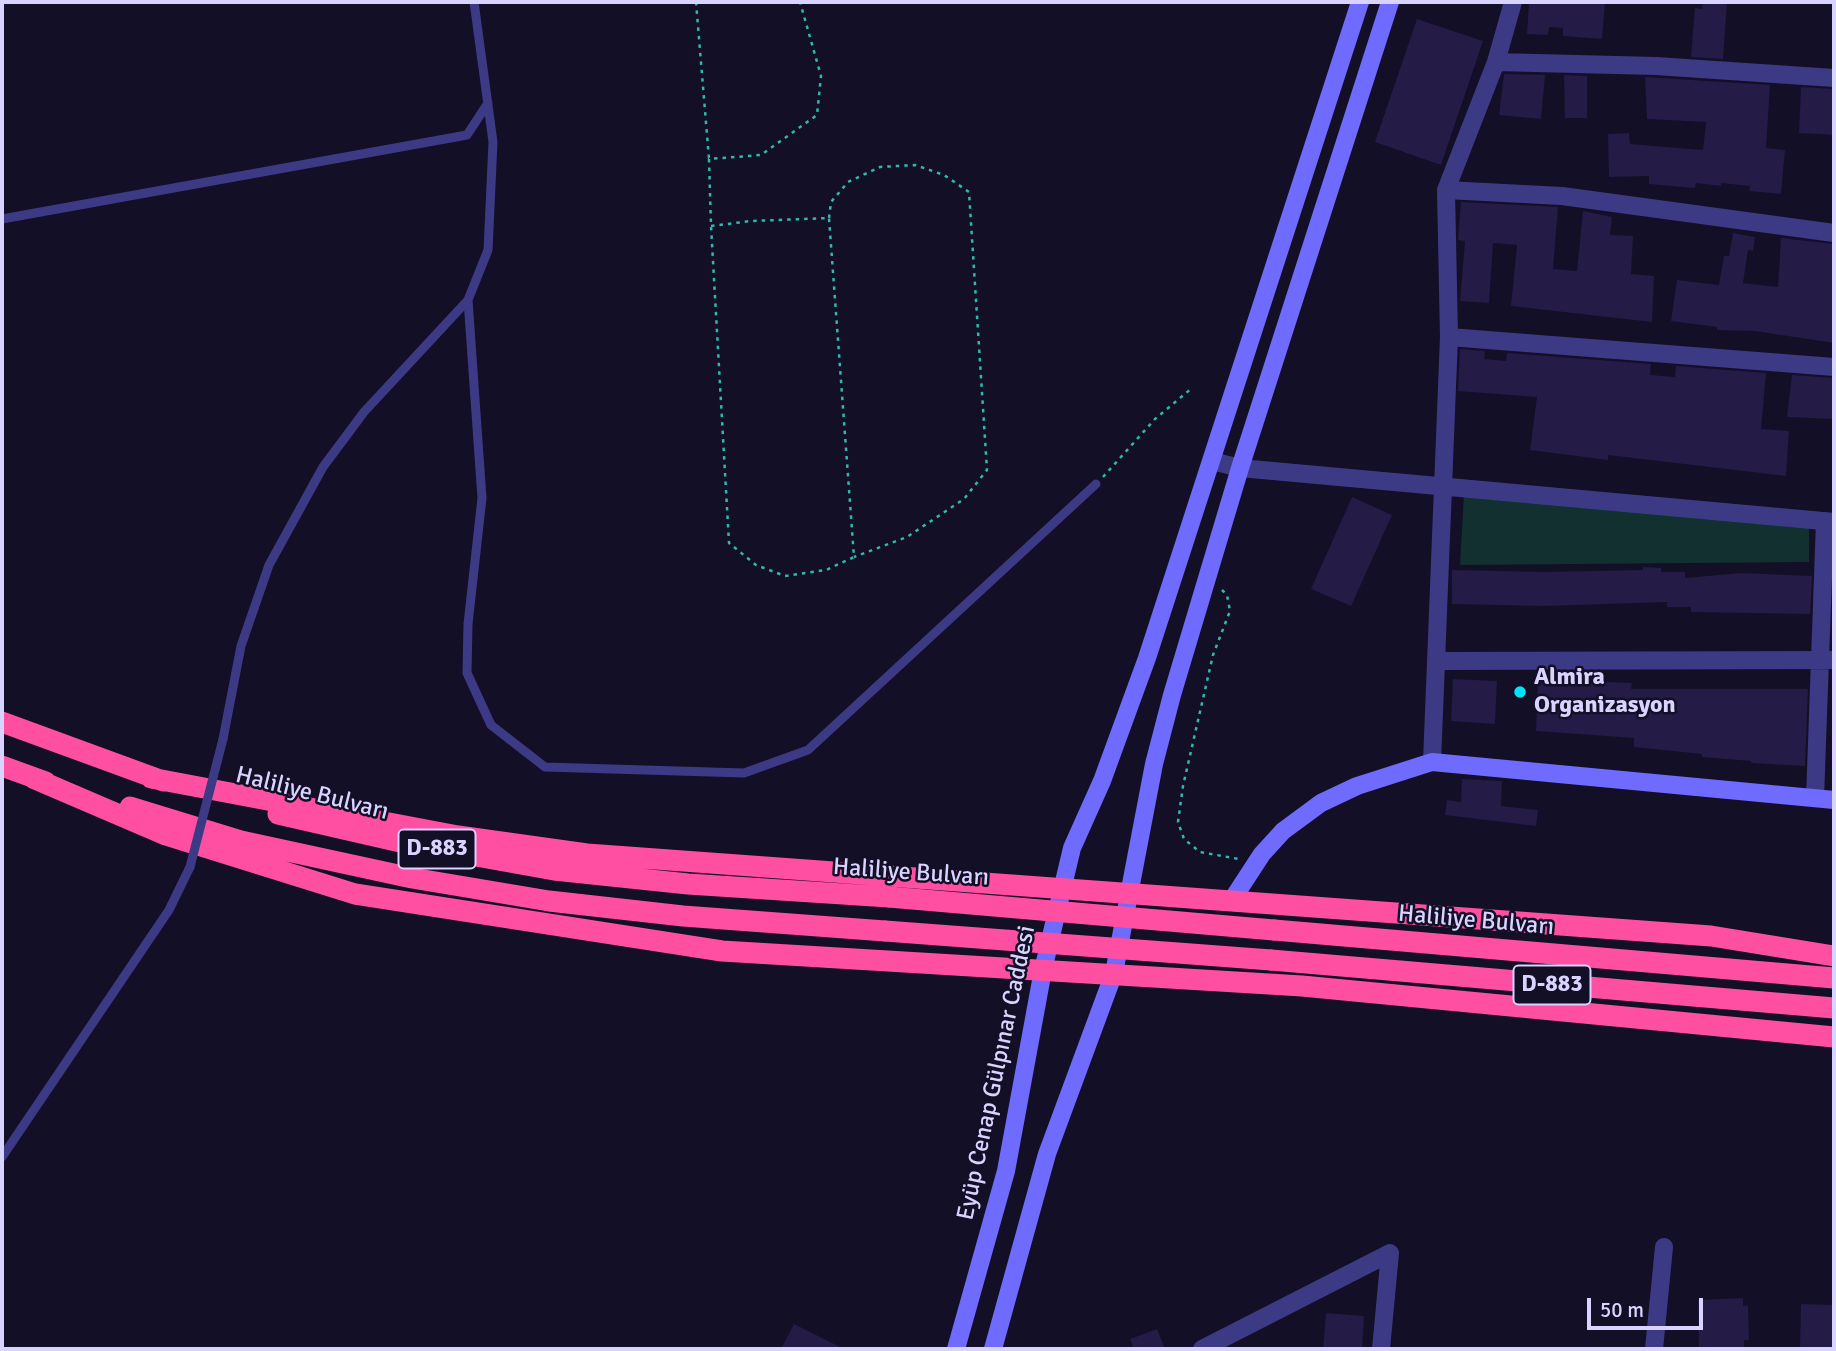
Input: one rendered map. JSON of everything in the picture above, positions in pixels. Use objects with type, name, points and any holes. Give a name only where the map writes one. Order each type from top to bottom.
[{"type":"highway","name":"Haliliye Bulvarı","points":[[2,722],[151,778],[256,809],[409,844],[554,870],[688,884],[889,897],[1834,978]]},
{"type":"highway","name":"D-883","points":[[2,766],[33,778],[241,841],[412,878],[549,901],[656,913],[1271,960],[1834,1008]]},
{"type":"highway","points":[[33,778],[166,835],[355,894],[722,951],[1302,986],[1834,1035]]},
{"type":"highway","points":[[151,778],[458,836],[587,854],[1834,947]]},
{"type":"highway","points":[[1711,936],[1834,956]]},
{"type":"main road","name":"Eyüp Cenap Gülpınar Caddesi","points":[[956,1349],[1006,1171],[1060,888],[1072,848],[1102,780],[1147,658],[1360,2]]},
{"type":"main road","points":[[993,1349],[1047,1154],[1114,973],[1154,764],[1208,574],[1390,2]]},
{"type":"main road","points":[[1231,900],[1258,859],[1283,831],[1321,803],[1357,786],[1432,762],[1834,800]]},
{"type":"street","points":[[1432,762],[1449,337],[1446,190],[1496,62],[1513,2]]},
{"type":"street","points":[[1496,62],[1656,66],[1834,78]]},
{"type":"street","points":[[1446,190],[1562,196],[1834,233]]},
{"type":"street","points":[[1449,337],[1834,367]]},
{"type":"street","points":[[1212,461],[1240,468],[1829,522],[1827,660],[1815,798]]},
{"type":"street","points":[[1436,661],[1827,660]]},
{"type":"street","points":[[1654,1349],[1664,1247]]},
{"type":"street","points":[[1202,1349],[1391,1253],[1381,1349]]},
{"type":"lane","points":[[2,1157],[169,910],[190,867],[223,739],[241,646],[269,565],[323,467],[365,412],[468,300],[488,250],[493,142],[474,2]]},
{"type":"lane","points":[[2,219],[467,135],[488,103]]},
{"type":"lane","points":[[468,300],[482,498],[468,624],[467,673],[491,725],[545,767],[744,774],[808,750],[1096,484]]},
{"type":"path","points":[[696,2],[709,159],[729,543],[756,565],[785,576],[826,570],[907,537],[964,499],[986,470],[969,192],[944,175],[915,165],[880,167],[848,182],[831,202],[829,218],[854,557]]},
{"type":"path","points":[[709,159],[761,155],[817,116],[821,76],[800,2]]},
{"type":"path","points":[[711,226],[829,218]]},
{"type":"path","points":[[1096,484],[1156,419],[1192,388]]},
{"type":"path","points":[[1208,574],[1227,595],[1230,611],[1213,655],[1183,786],[1178,822],[1184,839],[1200,852],[1235,859],[1258,859]]},
{"type":"green space","points":[[1464,493],[1809,527],[1809,562],[1460,565]]},
{"type":"building","points":[[1529,2],[1605,2],[1602,39],[1563,36],[1563,28],[1549,27],[1548,35],[1527,34]]},
{"type":"building","points":[[1703,2],[1727,2],[1723,59],[1691,57],[1695,8],[1702,9]]},
{"type":"building","points":[[1417,19],[1483,41],[1441,165],[1375,142]]},
{"type":"building","points":[[1504,74],[1545,75],[1541,119],[1499,115]]},
{"type":"building","points":[[1564,75],[1587,76],[1587,118],[1565,118]]},
{"type":"building","points":[[1645,77],[1770,85],[1766,148],[1785,150],[1781,194],[1749,191],[1750,186],[1721,183],[1721,186],[1696,183],[1695,188],[1649,184],[1649,176],[1609,177],[1608,134],[1629,133],[1630,144],[1703,150],[1706,122],[1647,119]]},
{"type":"building","points":[[1801,87],[1834,89],[1834,135],[1799,133]]},
{"type":"building","points":[[1461,202],[1558,207],[1553,269],[1577,271],[1583,211],[1612,217],[1610,235],[1633,236],[1631,274],[1654,276],[1652,322],[1511,306],[1517,245],[1493,243],[1489,303],[1460,301],[1465,241],[1458,240]]},
{"type":"building","points":[[1733,233],[1755,237],[1753,251],[1748,250],[1743,283],[1778,287],[1781,238],[1834,244],[1834,343],[1755,331],[1717,330],[1717,327],[1671,321],[1677,280],[1719,285],[1724,256],[1729,256]]},
{"type":"building","points":[[1460,349],[1485,351],[1484,359],[1506,361],[1507,353],[1651,364],[1650,375],[1675,377],[1676,366],[1766,373],[1761,429],[1789,431],[1786,476],[1608,455],[1608,460],[1530,450],[1537,397],[1458,391]]},
{"type":"building","points":[[1792,375],[1834,378],[1834,419],[1787,417]]},
{"type":"building","points":[[1352,497],[1392,515],[1351,606],[1311,589]]},
{"type":"building","points":[[1643,567],[1661,568],[1661,572],[1685,572],[1685,578],[1741,573],[1812,576],[1810,614],[1691,612],[1691,607],[1667,607],[1667,602],[1543,606],[1452,604],[1452,570],[1546,572],[1643,570]]},
{"type":"building","points":[[1453,679],[1497,681],[1495,724],[1451,721]]},
{"type":"building","points":[[1538,679],[1632,683],[1631,689],[1808,689],[1805,766],[1751,763],[1702,757],[1702,754],[1634,747],[1634,738],[1536,731]]},
{"type":"building","points":[[1462,779],[1502,781],[1501,806],[1538,810],[1536,826],[1445,815],[1447,800],[1461,802]]},
{"type":"building","points":[[1743,1298],[1743,1306],[1748,1306],[1749,1340],[1744,1340],[1744,1349],[1699,1349],[1698,1300]]},
{"type":"building","points":[[1801,1304],[1834,1305],[1834,1349],[1800,1349]]},
{"type":"building","points":[[1326,1313],[1364,1316],[1362,1349],[1323,1349]]},
{"type":"building","points":[[794,1324],[844,1349],[781,1349]]},
{"type":"building","points":[[1157,1329],[1165,1349],[1134,1349],[1130,1339]]},
{"type":"place","name":"Almira Organizasyon","points":[[1520,692]]}]
